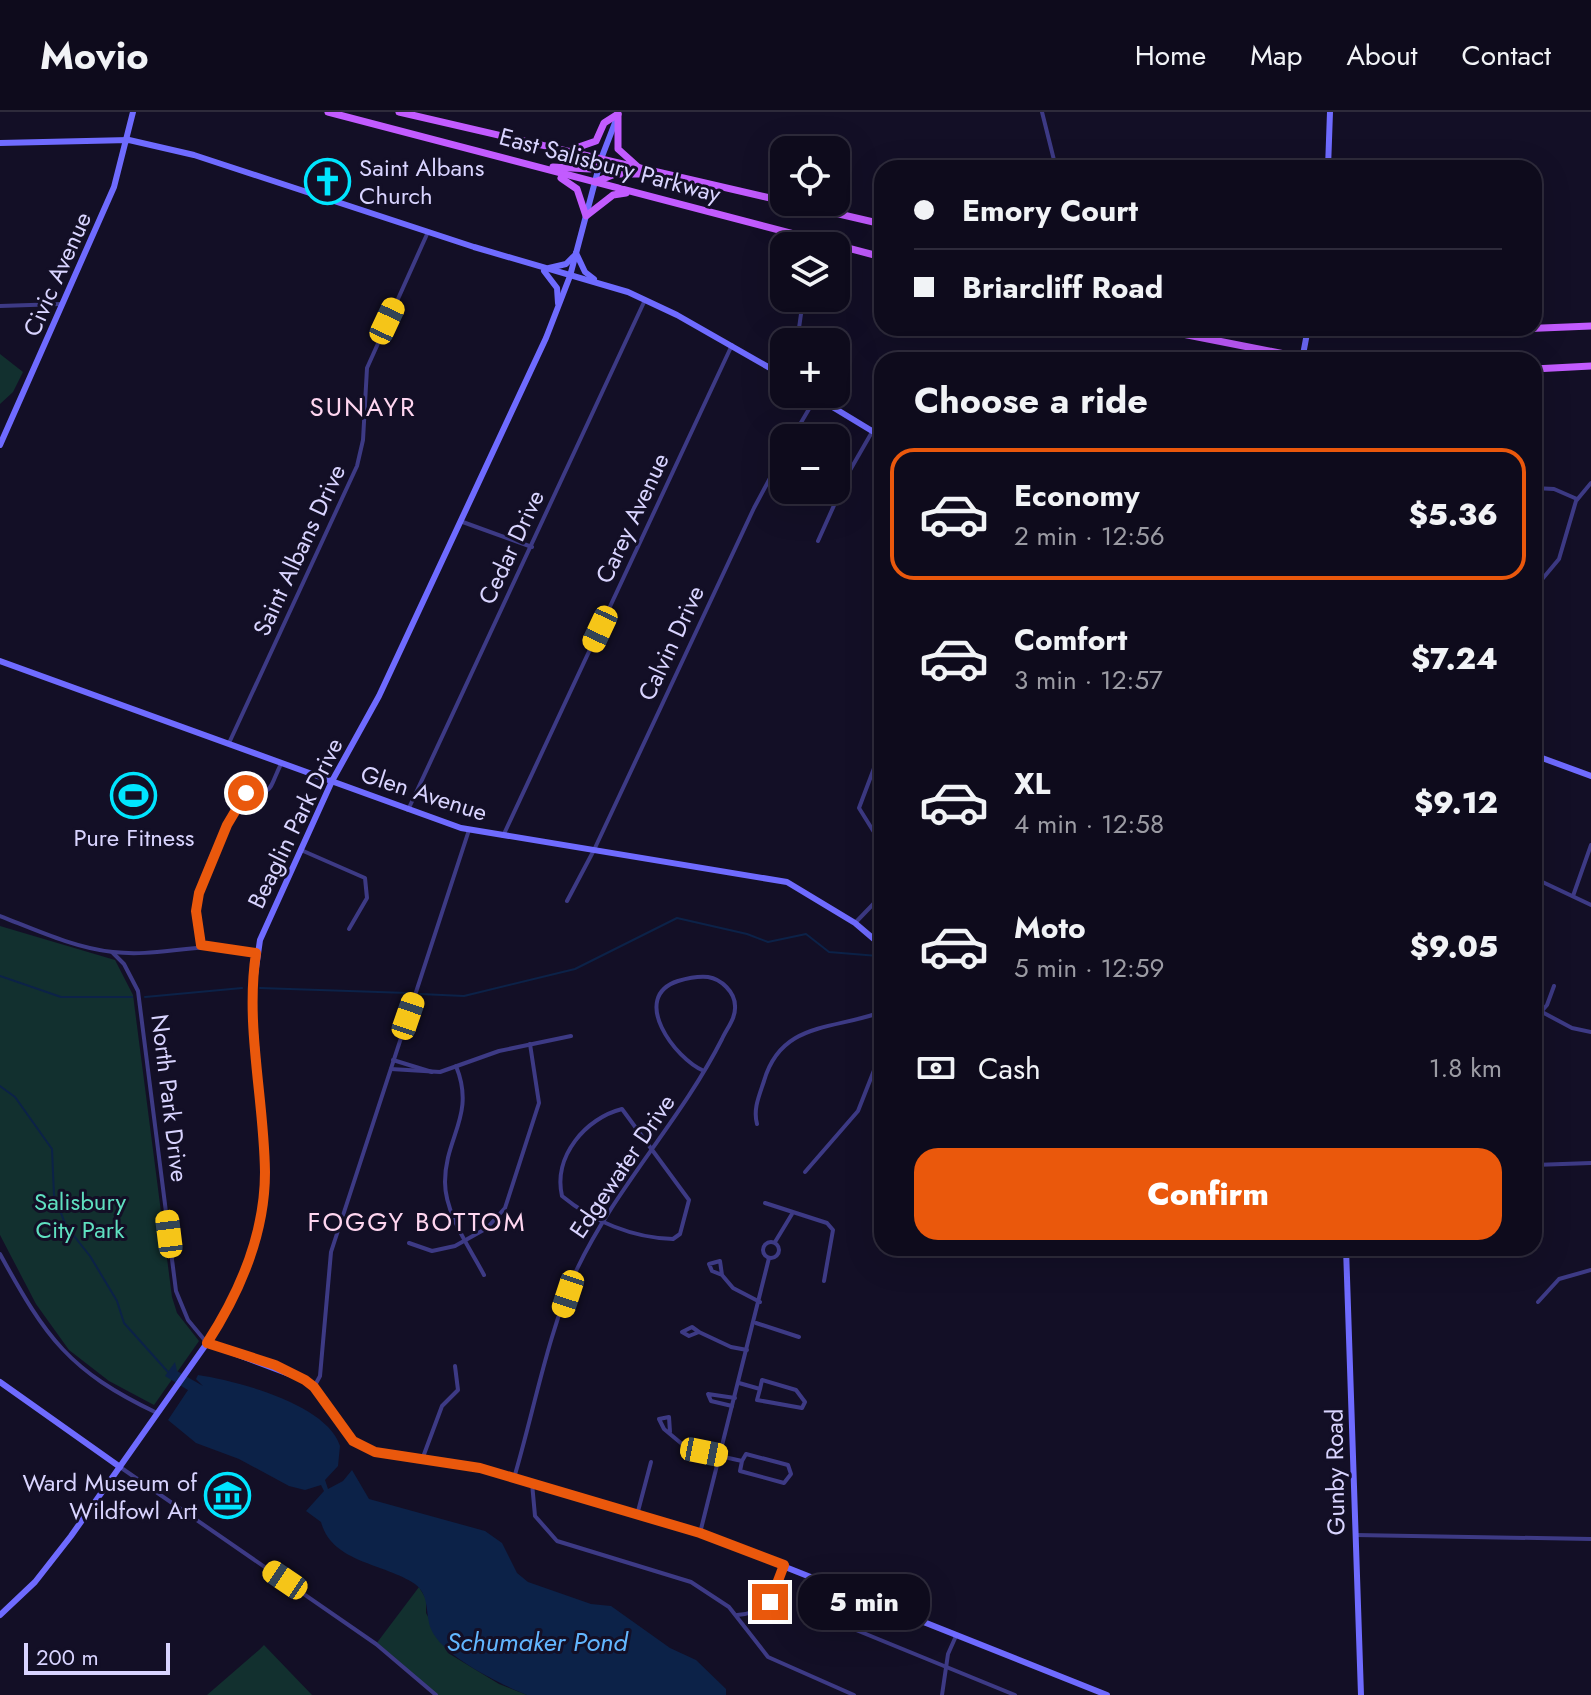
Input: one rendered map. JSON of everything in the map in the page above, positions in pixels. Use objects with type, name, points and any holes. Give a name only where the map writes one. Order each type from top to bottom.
[{"type":"main road","name":"East Salisbury Parkway","points":[[328,112],[874,255]]},
{"type":"main road","name":"East Salisbury Parkway","points":[[399,112],[874,222]]},
{"type":"main road","points":[[560,150],[591,144],[604,123],[619,113]]},
{"type":"main road","points":[[619,113],[618,149],[642,169]]},
{"type":"main road","points":[[516,161],[585,170],[601,159]]},
{"type":"main road","points":[[516,161],[523,168],[572,183],[586,216],[618,194],[664,201]]},
{"type":"main road","points":[[595,182],[615,174],[666,175]]},
{"type":"main road","points":[[1542,328],[1591,326]]},
{"type":"main road","points":[[1187,336],[1258,352]]},
{"type":"main road","points":[[1542,369],[1591,366]]},
{"type":"street","name":"Civic Avenue","points":[[0,445],[116,183],[129,140],[133,112]]},
{"type":"street","points":[[1042,112],[1054,160]]},
{"type":"street","points":[[1328,160],[1330,112]]},
{"type":"street","name":"Beaglin Park Drive","points":[[0,1615],[55,1558],[207,1343],[240,1284],[262,1208],[264,1144],[252,1009],[256,953],[264,927],[332,781],[379,696],[558,308],[570,276],[601,159],[619,113]]},
{"type":"street","points":[[0,143],[129,140],[194,155],[428,232],[606,285],[645,300],[770,368]]},
{"type":"street","name":"Saint Albans Drive","points":[[229,743],[357,466],[363,440],[367,368],[428,232]]},
{"type":"street","points":[[546,268],[566,264],[576,253],[585,272],[606,285]]},
{"type":"street","points":[[519,260],[548,272],[557,288],[558,308]]},
{"type":"street","name":"Cedar Drive","points":[[408,810],[645,300]]},
{"type":"street","points":[[0,306],[63,304]]},
{"type":"street","name":"Carey Avenue","points":[[503,836],[732,345]]},
{"type":"street","points":[[818,541],[849,472],[872,432],[833,408]]},
{"type":"street","name":"Calvin Drive","points":[[567,901],[770,478]]},
{"type":"street","points":[[1542,579],[1559,559],[1577,499],[1591,483]]},
{"type":"street","points":[[1542,488],[1554,489],[1577,499]]},
{"type":"street","points":[[460,521],[532,547]]},
{"type":"street","name":"Glen Avenue","points":[[0,661],[469,830],[787,882],[855,923],[874,939]]},
{"type":"street","points":[[1542,758],[1591,776]]},
{"type":"street","points":[[201,945],[196,911],[199,893],[227,825],[246,793],[260,795],[268,791],[282,763]]},
{"type":"street","points":[[874,768],[859,808],[874,832]]},
{"type":"street","points":[[314,1387],[320,1379],[331,1252],[469,830]]},
{"type":"street","points":[[1573,896],[1591,845]]},
{"type":"street","points":[[301,850],[365,878],[367,898],[349,929]]},
{"type":"street","points":[[1542,882],[1591,905]]},
{"type":"street","points":[[855,923],[874,903]]},
{"type":"street","points":[[0,916],[42,933],[112,952],[201,945],[256,953]]},
{"type":"street","name":"North Park Drive","points":[[112,952],[131,975],[140,999],[176,1291],[188,1320],[207,1343]]},
{"type":"street","name":"Edgewater Drive","points":[[514,1478],[568,1294],[603,1222],[704,1071],[733,1019],[733,997],[713,979],[683,980],[660,993],[656,1006],[658,1022],[685,1060],[704,1071]]},
{"type":"street","points":[[1554,986],[1542,1012],[1572,1028],[1591,1032]]},
{"type":"street","points":[[757,1124],[755,1111],[763,1082],[769,1063],[780,1046],[798,1036],[874,1014]]},
{"type":"street","points":[[390,1069],[434,1073],[530,1044],[571,1036]]},
{"type":"street","points":[[409,1243],[432,1251],[466,1240],[487,1228],[505,1208],[524,1158],[539,1103],[530,1044]]},
{"type":"street","points":[[393,1060],[434,1073]]},
{"type":"street","points":[[456,1066],[465,1101],[445,1184],[453,1217],[484,1275]]},
{"type":"street","points":[[805,1172],[858,1111],[874,1070]]},
{"type":"street","points":[[622,1109],[652,1149],[689,1200],[680,1234],[673,1239],[603,1222],[580,1211],[562,1196],[562,1170],[572,1142],[612,1111],[622,1109]]},
{"type":"street","points":[[1542,1165],[1591,1163]]},
{"type":"street","points":[[765,1203],[827,1223],[833,1230],[824,1281]]},
{"type":"street","points":[[775,1242],[793,1213]]},
{"type":"street","points":[[769,1258],[763,1253],[763,1247],[775,1242]]},
{"type":"street","points":[[700,1533],[769,1258],[779,1251],[775,1242]]},
{"type":"street","points":[[0,1254],[32,1312],[69,1359],[99,1383],[158,1414]]},
{"type":"street","name":"Gunby Road","points":[[1346,1256],[1361,1695]]},
{"type":"street","points":[[1538,1302],[1559,1279],[1591,1270]]},
{"type":"street","points":[[722,1275],[733,1288],[760,1302]]},
{"type":"street","points":[[755,1322],[799,1337]]},
{"type":"street","points":[[699,1332],[747,1351]]},
{"type":"street","points":[[207,1343],[286,1370],[314,1387],[353,1441],[375,1452],[423,1457],[514,1478],[700,1533],[1107,1695]]},
{"type":"street","points":[[423,1457],[442,1406],[458,1390],[455,1366]]},
{"type":"street","points":[[762,1380],[796,1390],[805,1402],[802,1408],[795,1408],[757,1400],[760,1389],[762,1380]]},
{"type":"street","points":[[0,1382],[376,1644],[436,1695]]},
{"type":"street","points":[[739,1383],[760,1389]]},
{"type":"street","points":[[733,1406],[711,1401],[708,1394],[735,1398]]},
{"type":"street","points":[[670,1432],[688,1449],[742,1461]]},
{"type":"street","points":[[746,1454],[788,1465],[791,1474],[784,1483],[740,1471],[742,1461],[746,1454]]},
{"type":"street","points":[[637,1515],[651,1462]]},
{"type":"street","points":[[532,1483],[535,1516],[557,1541],[691,1582],[737,1615],[768,1657],[854,1695]]},
{"type":"street","points":[[1355,1535],[1591,1539]]},
{"type":"street","points":[[737,1615],[756,1613],[770,1602],[784,1565]]},
{"type":"street","points":[[839,1623],[1015,1695]]},
{"type":"street","points":[[942,1695],[956,1636]]},
{"type":"green space","points":[[0,354],[23,372],[13,392],[0,404]]},
{"type":"green space","name":"Salisbury City Park","points":[[0,926],[115,960],[133,995],[172,1297],[177,1313],[199,1341],[154,1405],[109,1381],[69,1350],[36,1304],[0,1235]]},
{"type":"green space","points":[[419,1587],[426,1599],[426,1613],[448,1653],[499,1684],[527,1695],[436,1695],[376,1644]]},
{"type":"green space","points":[[264,1645],[312,1695],[207,1695],[259,1650]]},
{"type":"water","name":"Schumaker Pond","points":[[175,1362],[177,1371],[203,1386],[196,1379],[198,1375],[257,1389],[318,1418],[332,1431],[340,1446],[338,1466],[325,1480],[328,1489],[343,1481],[352,1470],[369,1499],[485,1531],[502,1543],[517,1573],[528,1582],[591,1604],[611,1606],[670,1648],[696,1660],[726,1689],[726,1695],[527,1695],[473,1668],[437,1639],[429,1623],[420,1588],[403,1577],[347,1554],[327,1536],[321,1522],[306,1511],[324,1491],[321,1485],[305,1490],[289,1486],[239,1459],[196,1443],[168,1420],[188,1390],[165,1376]]},
{"type":"waterway","points":[[420,994],[464,996],[575,969],[677,918],[768,942],[806,934],[829,952],[874,956]]},
{"type":"waterway","points":[[0,976],[61,997],[132,997]]},
{"type":"waterway","points":[[145,997],[242,988]]},
{"type":"waterway","points":[[260,988],[408,993]]},
{"type":"waterway","points":[[0,1086],[15,1097],[52,1149],[54,1195],[66,1226],[90,1256],[117,1301],[124,1323],[168,1372]]},
{"type":"place","name":"Saint Albans Church","points":[[328,181]]},
{"type":"place","name":"Pure Fitness","points":[[134,795]]},
{"type":"place","name":"Ward Museum of Wildfowl Art","points":[[228,1496]]},
{"type":"district","name":"SUNAYR","points":[[363,407]]},
{"type":"district","name":"FOGGY BOTTOM","points":[[417,1222]]},
{"type":"route","points":[[246,793],[227,825],[209,867],[196,911],[201,945],[256,953],[252,1009],[264,1144],[264,1193],[255,1241],[240,1284],[207,1343],[240,1357],[275,1365],[305,1380],[314,1387],[345,1432],[362,1447],[375,1452],[480,1468],[538,1484],[700,1533],[784,1565],[770,1602]]}]
